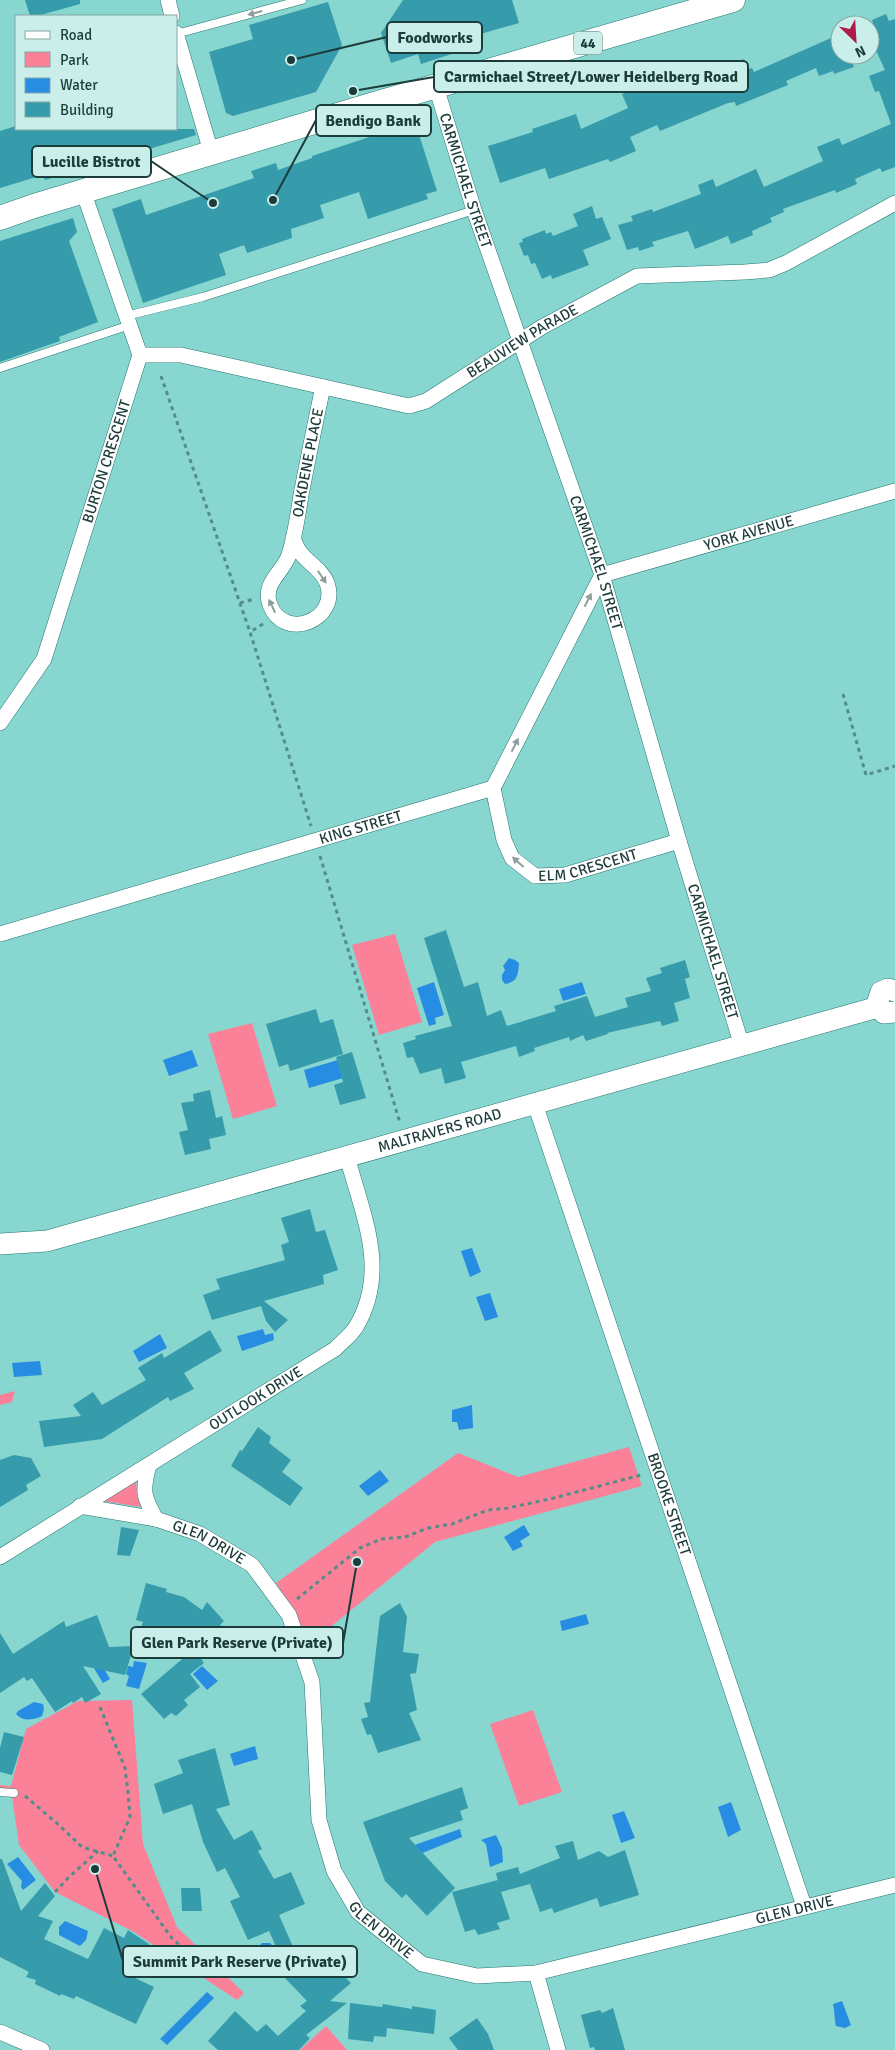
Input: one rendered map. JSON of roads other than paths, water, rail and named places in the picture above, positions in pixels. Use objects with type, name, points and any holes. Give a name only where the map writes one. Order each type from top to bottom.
[{"type":"main road","name":"44","points":[[0,218],[211,152],[733,0]]},
{"type":"main road","name":"44","points":[[0,211],[34,206]]},
{"type":"street","points":[[168,0],[172,15]]},
{"type":"street","points":[[178,41],[211,152]]},
{"type":"street","name":"CARMICHAEL STREET","points":[[436,87],[474,210],[602,575],[679,841],[742,1046]]},
{"type":"street","points":[[84,191],[140,355]]},
{"type":"street","name":"BEAUVIEW PARADE","points":[[140,355],[181,355],[409,406],[426,401],[542,327],[637,276],[769,270],[786,263],[895,203]]},
{"type":"street","name":"BURTON CRESCENT","points":[[0,723],[44,659],[140,355]]},
{"type":"street","name":"OAKDENE PLACE","points":[[293,538],[301,552],[327,582],[329,592],[328,601],[320,616],[306,623],[293,624],[277,616],[271,607],[268,587],[288,556],[293,538],[323,387]]},
{"type":"street","name":"YORK AVENUE","points":[[602,575],[895,491]]},
{"type":"street","points":[[493,788],[602,575]]},
{"type":"street","name":"KING STREET","points":[[0,934],[493,788]]},
{"type":"street","name":"ELM CRESCENT","points":[[493,788],[504,840],[509,852],[512,858],[535,876],[566,875],[679,841]]},
{"type":"street","points":[[891,1012],[877,999],[881,992],[888,989],[895,990]]},
{"type":"street","name":"MALTRAVERS ROAD","points":[[0,1244],[47,1241],[742,1046],[891,1012]]},
{"type":"street","name":"BROOKE STREET","points":[[536,1104],[804,1906]]},
{"type":"street","name":"OUTLOOK DRIVE","points":[[0,1557],[335,1349],[356,1328],[366,1304],[373,1276],[373,1256],[368,1229],[347,1156]]},
{"type":"street","name":"GLEN DRIVE","points":[[149,1465],[143,1486],[146,1501],[156,1519]]},
{"type":"street","name":"GLEN DRIVE","points":[[80,1506],[156,1519],[200,1534],[252,1565],[289,1615],[312,1682],[319,1820],[334,1871],[358,1912],[422,1964],[477,1976],[536,1973],[895,1885]]},
{"type":"street","points":[[536,1973],[558,2050]]},
{"type":"street","points":[[0,2032],[42,2050]]},
{"type":"lane","points":[[178,33],[302,0]]},
{"type":"lane","points":[[0,368],[128,321],[474,210]]},
{"type":"lane","points":[[0,1792],[14,1793]]},
{"type":"water","points":[[509,958],[519,963],[518,971],[513,981],[505,984],[502,980],[505,970],[503,966]]},
{"type":"water","points":[[434,982],[444,1015],[435,1018],[436,1024],[429,1026],[417,988]]},
{"type":"water","points":[[582,982],[586,994],[563,1001],[559,989]]},
{"type":"water","points":[[192,1050],[198,1066],[169,1076],[163,1060]]},
{"type":"water","points":[[338,1060],[343,1078],[309,1088],[304,1070]]},
{"type":"water","points":[[472,1248],[481,1272],[470,1277],[461,1251]]},
{"type":"water","points":[[490,1293],[498,1317],[485,1321],[476,1297]]},
{"type":"water","points":[[263,1329],[265,1335],[273,1333],[274,1340],[242,1351],[237,1336]]},
{"type":"water","points":[[160,1334],[167,1348],[139,1362],[133,1351]]},
{"type":"water","points":[[40,1361],[42,1375],[14,1377],[12,1363]]},
{"type":"water","points":[[472,1405],[473,1428],[459,1430],[457,1422],[452,1422],[452,1410]]},
{"type":"water","points":[[380,1470],[389,1481],[368,1496],[359,1486]]},
{"type":"water","points":[[524,1525],[530,1535],[520,1541],[523,1546],[513,1551],[504,1537]]},
{"type":"water","points":[[586,1614],[589,1624],[562,1631],[560,1621]]},
{"type":"water","points":[[89,1643],[110,1679],[103,1683],[81,1647]]},
{"type":"water","points":[[134,1661],[147,1663],[139,1689],[126,1686],[129,1676],[126,1674],[128,1666],[133,1667]]},
{"type":"water","points":[[202,1666],[218,1681],[207,1690],[193,1674]]},
{"type":"water","points":[[34,1702],[43,1704],[42,1716],[28,1720],[16,1714],[18,1711]]},
{"type":"water","points":[[255,1746],[258,1759],[234,1766],[230,1754]]},
{"type":"water","points":[[731,1802],[741,1830],[728,1837],[718,1807]]},
{"type":"water","points":[[624,1811],[635,1838],[621,1843],[612,1815]]},
{"type":"water","points":[[460,1829],[462,1837],[410,1858],[406,1848]]},
{"type":"water","points":[[496,1835],[502,1848],[503,1862],[490,1867],[486,1844],[481,1840]]},
{"type":"water","points":[[18,1857],[36,1880],[23,1890],[21,1887],[22,1881],[7,1864]]},
{"type":"water","points":[[65,1921],[88,1931],[86,1940],[80,1946],[59,1935],[59,1927]]},
{"type":"water","points":[[262,1943],[270,1943],[276,1953],[255,1968],[250,1963],[249,1956]]},
{"type":"water","points":[[207,1992],[214,1998],[167,2045],[160,2039]]},
{"type":"water","points":[[842,2001],[851,2025],[845,2028],[836,2026],[833,2004]]},
{"type":"place","name":"Foodworks","points":[[291,60]]},
{"type":"place","name":"Carmichael Street/Lower Heidelberg Road","points":[[353,91]]},
{"type":"place","name":"Bendigo Bank","points":[[273,200]]},
{"type":"place","name":"Lucille Bistrot","points":[[213,203]]},
{"type":"place","name":"Glen Park Reserve (Private)","points":[[357,1562]]},
{"type":"place","name":"Summit Park Reserve (Private)","points":[[95,1869]]}]
